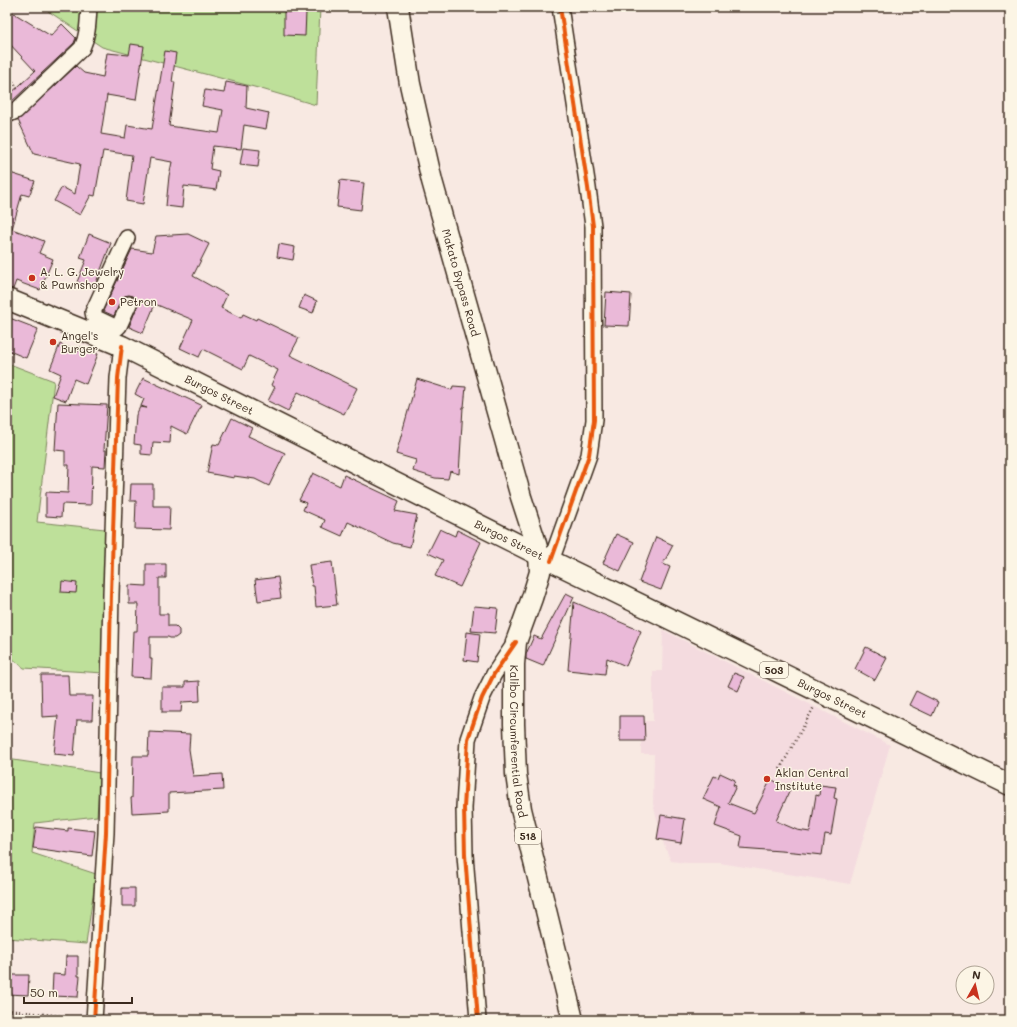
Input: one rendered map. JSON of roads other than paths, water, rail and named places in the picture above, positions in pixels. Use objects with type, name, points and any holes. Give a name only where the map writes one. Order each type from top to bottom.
[{"type":"main road","name":"Makato Bypass Road","points":[[398,7],[410,84],[432,181],[521,497],[535,540],[545,558]]},
{"type":"main road","name":"Burgos Street","points":[[7,299],[105,331],[122,346],[545,558],[1010,785]]},
{"type":"main road","name":"Kalibo Circumferential Road","points":[[545,558],[516,642],[514,664],[514,750],[521,809],[573,1020]]},
{"type":"street","points":[[7,116],[16,111],[82,48],[88,28],[89,7]]},
{"type":"street","points":[[545,558],[589,455],[594,420],[593,226],[560,7]]},
{"type":"street","points":[[127,238],[93,312],[95,318],[105,331],[118,327],[129,304]]},
{"type":"street","points":[[89,1019],[106,833],[111,602],[118,386],[122,346]]},
{"type":"street","points":[[478,1020],[465,855],[464,808],[468,739],[482,698],[494,674],[516,642]]},
{"type":"place","name":"A. L. G. Jewelry & Pawnshop","points":[[32,278]]},
{"type":"place","name":"Petron","points":[[112,302]]},
{"type":"place","name":"Angel's Burger","points":[[53,342]]},
{"type":"place","name":"Aklan Central Institute","points":[[767,779]]}]
